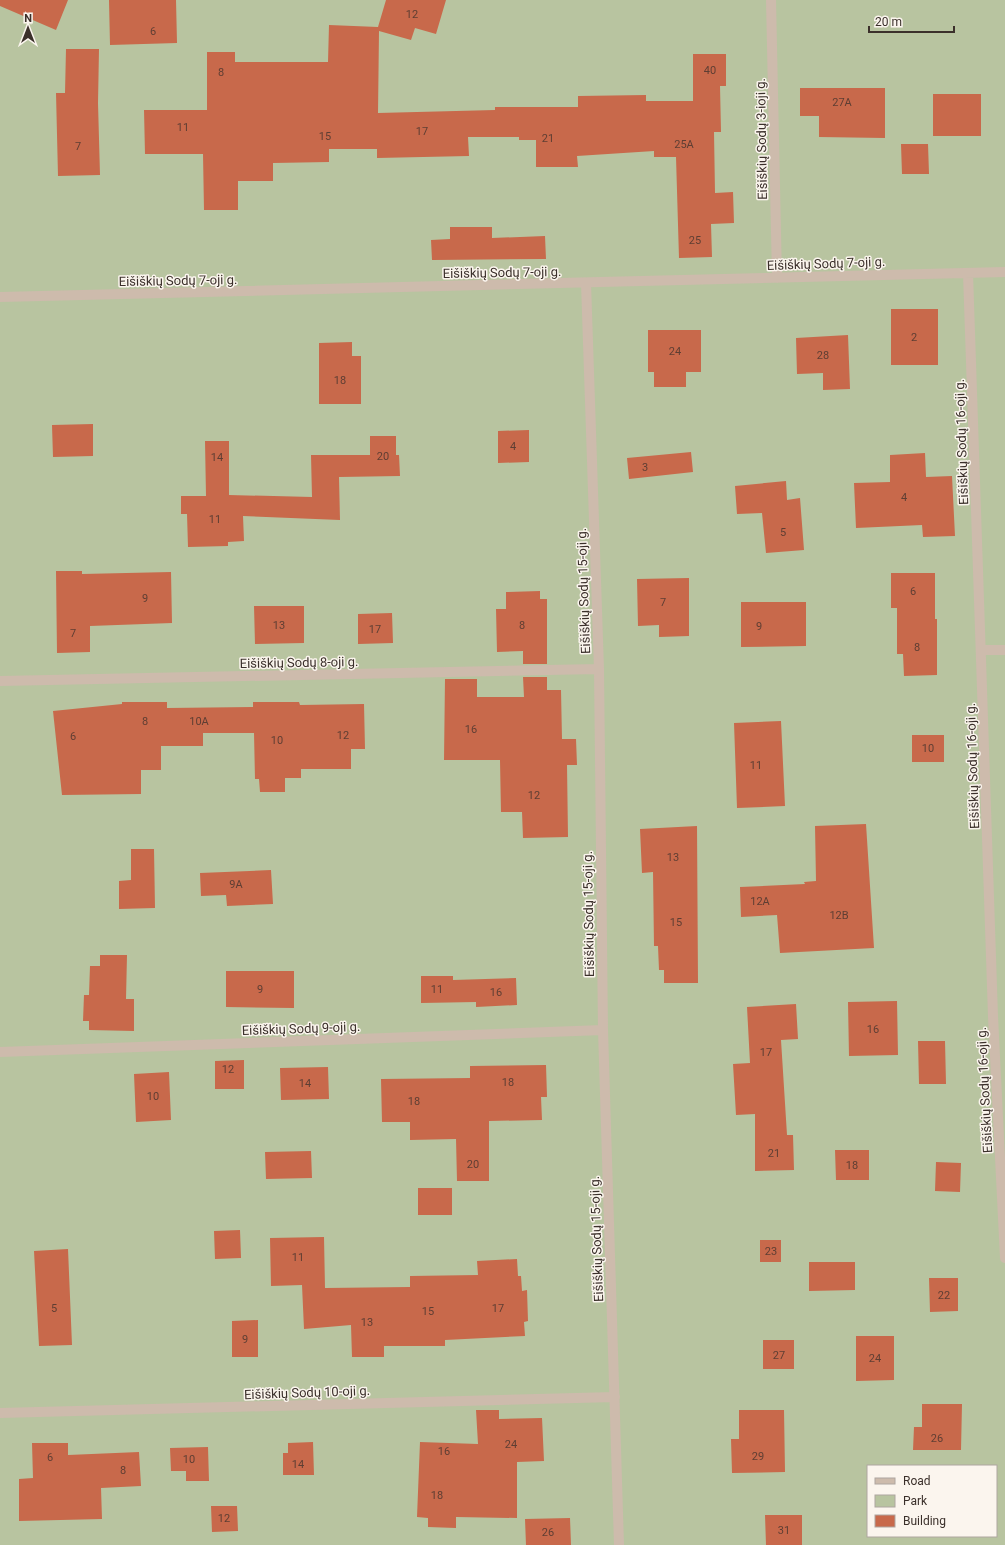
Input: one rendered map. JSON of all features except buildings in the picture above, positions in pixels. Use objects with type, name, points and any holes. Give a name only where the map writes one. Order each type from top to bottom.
[{"type":"street","name":"Eišiškių Sodų 3-ioji g.","points":[[771,0],[777,278]]},
{"type":"street","name":"Eišiškių Sodų 16-oji g.","points":[[968,272],[993,1016],[1005,1258]]},
{"type":"street","name":"Eišiškių Sodų 7-oji g.","points":[[0,297],[1005,272]]},
{"type":"street","name":"Eišiškių Sodų 15-oji g.","points":[[586,283],[599,669],[603,1030],[619,1545]]},
{"type":"street","points":[[981,650],[1005,650]]},
{"type":"street","name":"Eišiškių Sodų 8-oji g.","points":[[0,681],[599,669]]},
{"type":"street","name":"Eišiškių Sodų 9-oji g.","points":[[0,1052],[603,1030]]},
{"type":"street","name":"Eišiškių Sodų 10-oji g.","points":[[0,1413],[615,1397]]},
{"type":"green space","points":[[0,0],[1005,0],[1005,1545],[0,1545]]}]
